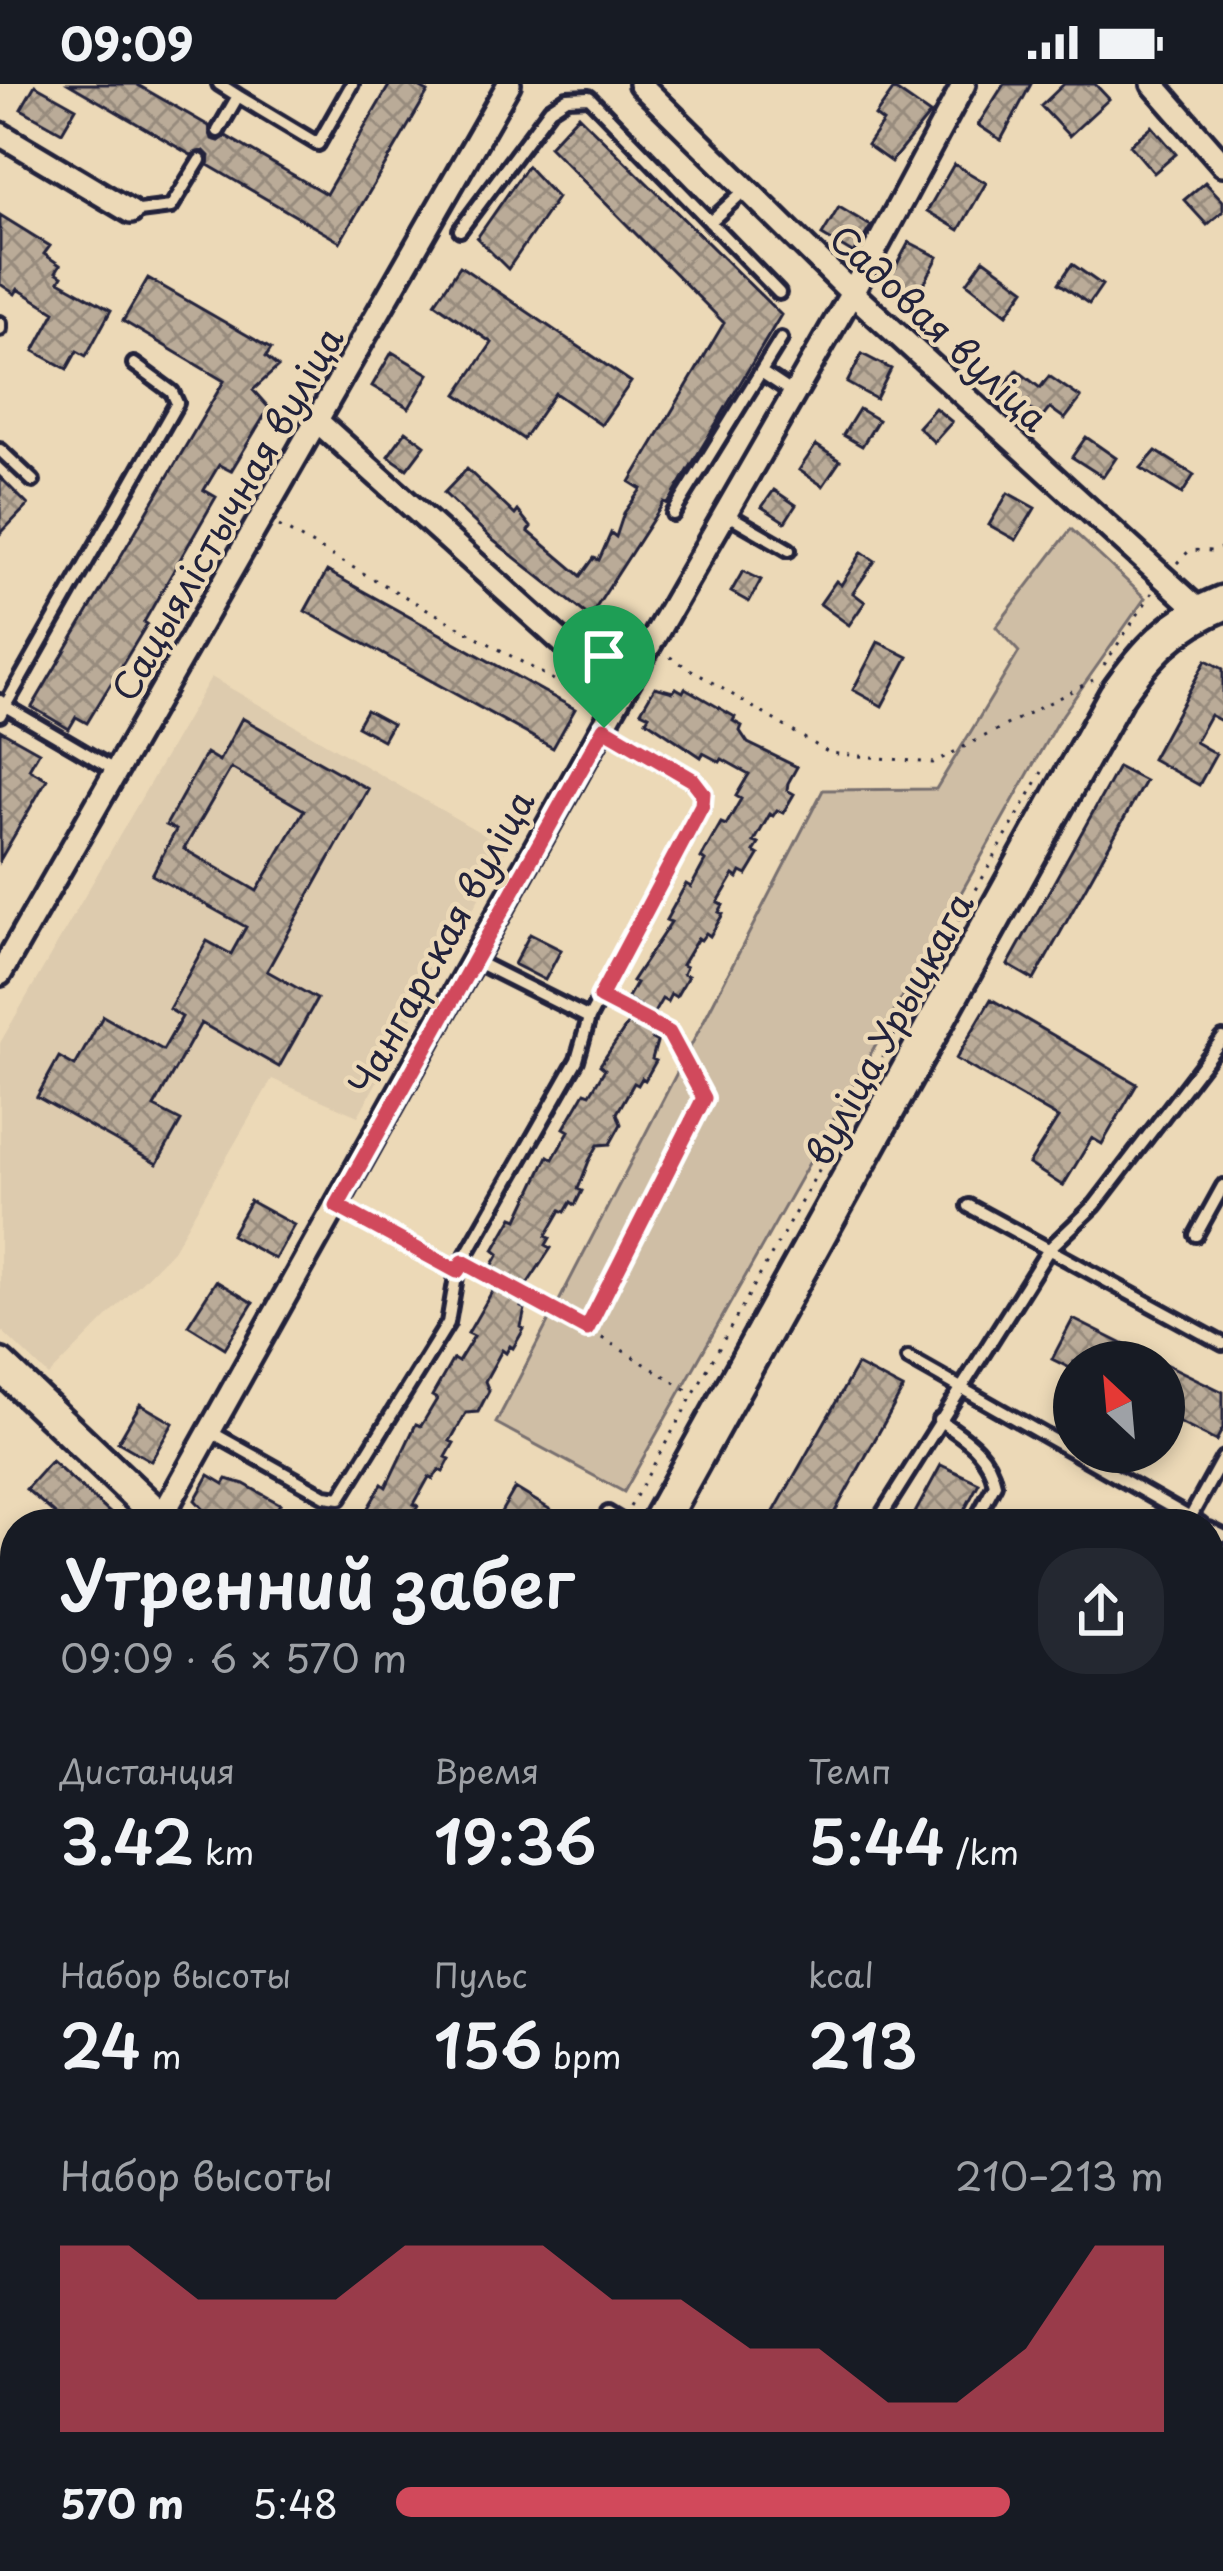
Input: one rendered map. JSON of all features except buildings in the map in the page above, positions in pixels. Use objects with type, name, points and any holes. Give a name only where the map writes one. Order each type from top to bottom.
[{"type":"main road","name":"вуліца Урыцкага","points":[[666,1509],[1116,697],[1144,656],[1170,630],[1212,607]]},
{"type":"main road","points":[[0,1365],[149,1509]]},
{"type":"street","name":"Сацыялістычная вуліца","points":[[0,974],[509,84]]},
{"type":"street","name":"Садовая вуліца","points":[[640,84],[852,293],[1163,577],[1212,607]]},
{"type":"street","name":"Чангарская вуліца","points":[[169,1509],[475,961],[609,710],[852,293],[964,84]]},
{"type":"street","points":[[1153,84],[1223,164]]},
{"type":"street","points":[[0,134],[131,212]]},
{"type":"street","points":[[316,420],[609,710]]},
{"type":"lane","points":[[219,84],[317,144],[352,84]]},
{"type":"lane","points":[[218,131],[238,96]]},
{"type":"lane","points":[[460,230],[550,109],[567,98],[589,97],[779,293]]},
{"type":"lane","points":[[131,212],[171,207],[200,160]]},
{"type":"lane","points":[[710,222],[746,189]]},
{"type":"lane","points":[[673,514],[781,339]]},
{"type":"lane","points":[[116,771],[2,707],[177,403],[172,392],[134,364]]},
{"type":"lane","points":[[761,372],[794,394]]},
{"type":"lane","points":[[0,450],[33,481]]},
{"type":"lane","points":[[725,513],[789,550]]},
{"type":"lane","points":[[211,1432],[325,1496],[340,1498],[448,1323],[460,1267],[578,1060],[589,1018],[702,805],[703,793],[693,780],[609,710]]},
{"type":"lane","points":[[475,961],[589,1018]]},
{"type":"lane","points":[[885,1509],[1048,1249],[1095,1205],[1223,1039]]},
{"type":"lane","points":[[1196,1234],[1223,1186]]},
{"type":"lane","points":[[337,1206],[460,1267]]},
{"type":"lane","points":[[969,1206],[1223,1344]]},
{"type":"lane","points":[[908,1358],[1174,1509]]},
{"type":"lane","points":[[939,1420],[975,1445],[992,1466],[995,1484],[982,1509]]},
{"type":"lane","points":[[1200,1509],[1223,1458]]},
{"type":"path","points":[[261,516],[609,710]]},
{"type":"path","points":[[1083,700],[1163,577],[1190,550],[1223,547]]},
{"type":"path","points":[[650,645],[830,753],[932,763],[1094,680]]},
{"type":"path","points":[[631,1509],[1048,762]]},
{"type":"path","points":[[587,1329],[704,1098],[669,1033],[600,997]]},
{"type":"path","points":[[460,1267],[587,1329],[692,1393]]},
{"type":"shaded area","points":[[1071,529],[1145,598],[1056,724],[624,1492],[496,1423],[823,790],[936,789],[1019,652],[996,627]]},
{"type":"shaded area","points":[[211,677],[507,848],[358,1116],[272,1079],[173,1250],[49,1376],[0,1329],[0,1043]]},
{"type":"route","points":[[604,728],[693,780],[703,793],[702,805],[600,997],[669,1033],[704,1098],[587,1329],[463,1262],[457,1271],[337,1206],[604,728]]}]
